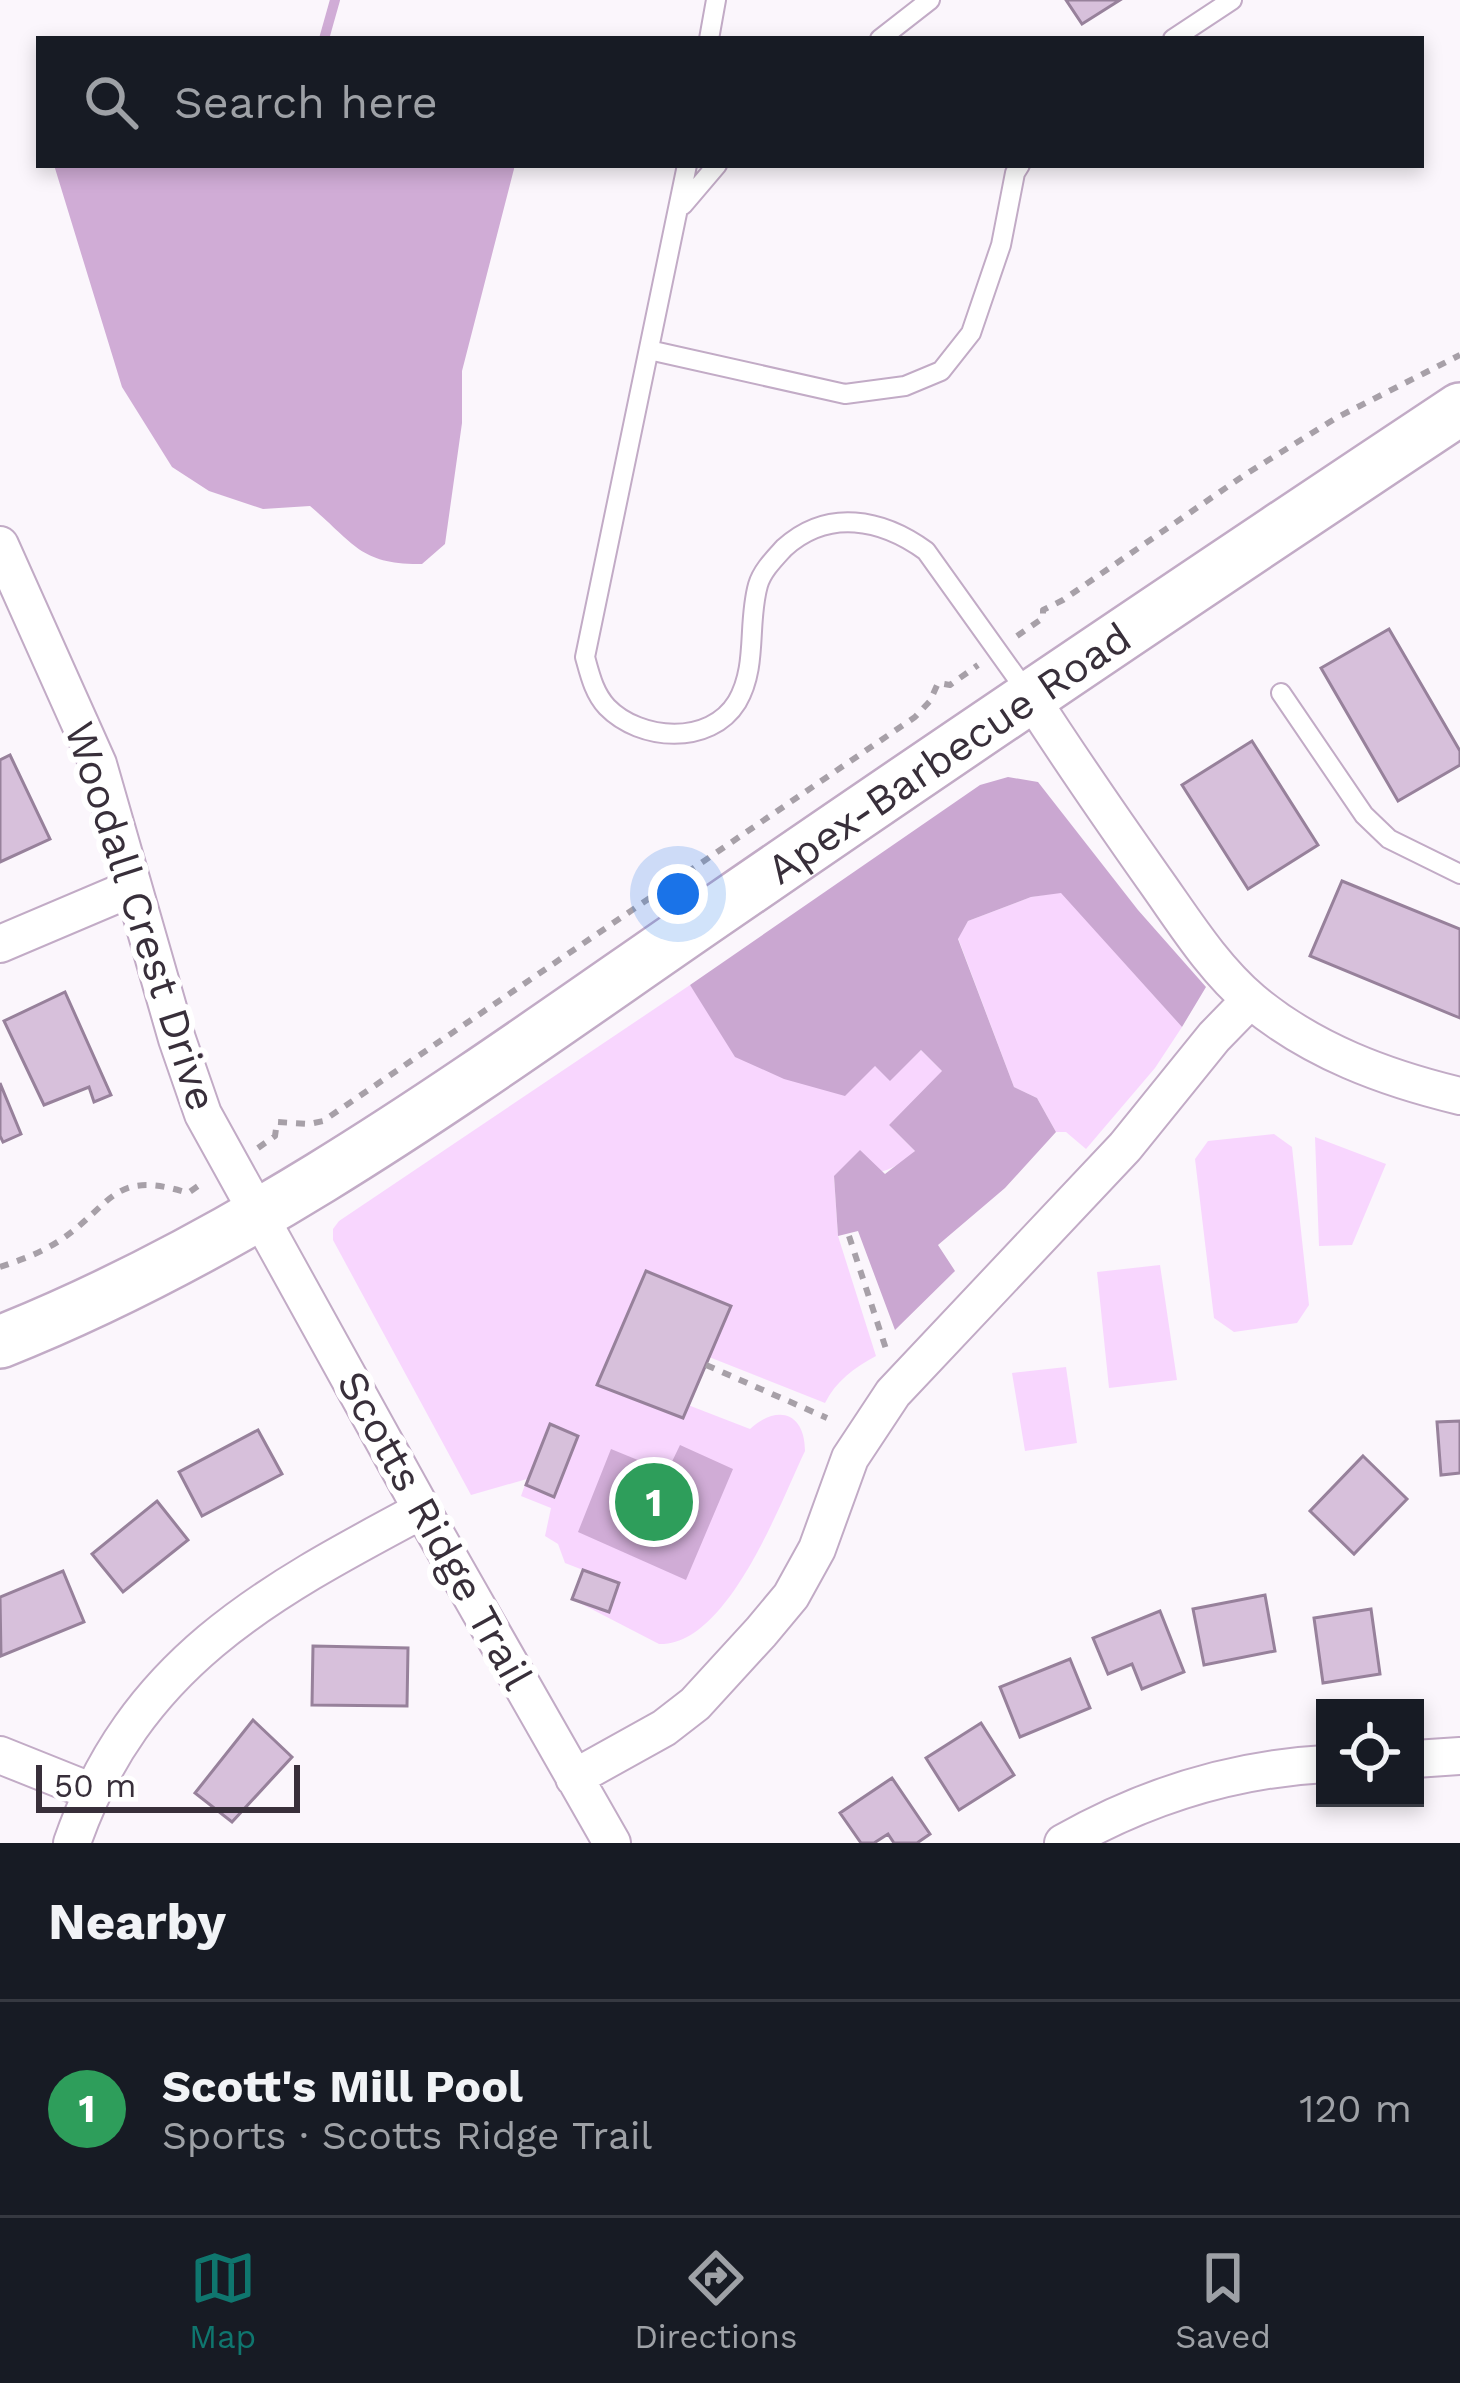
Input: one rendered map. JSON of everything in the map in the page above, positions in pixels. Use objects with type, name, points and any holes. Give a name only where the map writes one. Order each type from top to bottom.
[{"type":"street","name":"Apex-Barbecue Road","points":[[0,1342],[83,1309],[261,1216],[434,1106],[1029,695],[1460,409]]},
{"type":"street","name":"Woodall Crest Drive","points":[[0,545],[98,764],[195,1094],[261,1216]]},
{"type":"street","points":[[1029,695],[1202,946],[1250,1000],[1347,1060],[1392,1079],[1460,1096]]},
{"type":"street","points":[[0,944],[132,888]]},
{"type":"street","points":[[574,1778],[664,1728],[695,1704],[761,1632],[791,1596],[817,1549],[850,1458],[893,1393],[1125,1147],[1214,1036],[1250,1000]]},
{"type":"street","name":"Scotts Ridge Trail","points":[[261,1216],[612,1843]]},
{"type":"street","points":[[72,1843],[90,1791],[154,1696],[234,1620],[323,1563],[422,1510]]},
{"type":"street","points":[[0,1755],[90,1791]]},
{"type":"street","points":[[1424,1758],[1460,1756]]},
{"type":"street","points":[[1063,1843],[1148,1802],[1205,1783],[1274,1767],[1316,1765]]},
{"type":"lane","points":[[710,36],[716,0]]},
{"type":"lane","points":[[884,36],[930,0]]},
{"type":"lane","points":[[1178,36],[1232,0]]},
{"type":"lane","points":[[687,168],[585,657],[593,686],[606,706],[626,722],[653,733],[692,733],[735,706],[749,676],[752,610],[760,579],[793,541],[812,528],[836,521],[877,525],[926,551],[1029,695]]},
{"type":"lane","points":[[680,208],[714,168]]},
{"type":"lane","points":[[649,350],[845,394],[904,386],[941,371],[971,333],[1000,245],[1018,168]]},
{"type":"lane","points":[[1281,693],[1364,815],[1390,839],[1460,874]]},
{"type":"path","points":[[1043,618],[1043,610],[1246,474],[1336,418],[1460,355]]},
{"type":"path","points":[[275,1136],[277,1122],[323,1121],[914,717],[930,701],[938,683],[950,686]]},
{"type":"path","points":[[0,1267],[61,1240],[107,1196],[121,1190],[155,1185],[188,1193]]},
{"type":"path","points":[[849,1236],[889,1358]]},
{"type":"path","points":[[706,1365],[827,1418]]},
{"type":"shaded area","points":[[55,168],[514,168],[462,371],[462,423],[445,544],[422,564],[371,556],[310,506],[263,509],[209,491],[172,467],[122,387]]},
{"type":"shaded area","points":[[1008,777],[1038,782],[1138,910],[1206,987],[1182,1027],[1061,893],[1031,897],[968,921],[958,939],[1014,1087],[1037,1098],[1056,1132],[1005,1188],[938,1245],[955,1271],[895,1330],[858,1231],[838,1236],[834,1176],[860,1150],[885,1174],[915,1151],[889,1125],[942,1071],[921,1050],[890,1081],[875,1066],[845,1096],[784,1079],[735,1057],[690,985],[980,785]]},
{"type":"shaded area","points":[[1061,892],[1182,1027],[1155,1068],[1086,1149],[1066,1132],[1056,1132],[1037,1098],[1014,1087],[958,938],[968,921],[1031,897]]},
{"type":"shaded area","points":[[690,985],[709,1013],[875,1066],[890,1080],[921,1050],[943,1072],[889,1125],[915,1151],[887,1170],[834,1176],[838,1236],[876,1356],[846,1376],[825,1403],[709,1357],[731,1306],[645,1272],[598,1385],[682,1418],[688,1405],[750,1429],[770,1416],[788,1416],[800,1428],[805,1451],[766,1535],[729,1598],[684,1638],[659,1644],[572,1599],[583,1570],[565,1563],[558,1544],[545,1536],[551,1508],[521,1496],[527,1479],[471,1495],[333,1240],[333,1229]]},
{"type":"shaded area","points":[[1274,1134],[1292,1147],[1309,1305],[1297,1323],[1234,1332],[1214,1318],[1195,1159],[1208,1141]]},
{"type":"shaded area","points":[[1315,1137],[1386,1164],[1352,1245],[1319,1246]]},
{"type":"shaded area","points":[[1160,1265],[1177,1380],[1109,1388],[1097,1272]]},
{"type":"shaded area","points":[[1066,1367],[1077,1443],[1025,1451],[1012,1373]]},
{"type":"shaded area","points":[[680,1445],[733,1469],[686,1580],[578,1532],[611,1449],[667,1472]]},
{"type":"building","points":[[1066,0],[1120,0],[1082,24]]},
{"type":"building","points":[[1389,629],[1460,751],[1460,765],[1398,801],[1321,668]]},
{"type":"building","points":[[1252,741],[1318,845],[1248,889],[1182,785]]},
{"type":"building","points":[[10,755],[50,839],[0,862],[0,760]]},
{"type":"building","points":[[1342,881],[1460,929],[1460,1018],[1310,956]]},
{"type":"building","points":[[65,992],[111,1095],[94,1102],[89,1087],[44,1105],[4,1021]]},
{"type":"building","points":[[0,1083],[21,1134],[3,1142],[0,1136]]},
{"type":"building","points":[[646,1271],[731,1306],[683,1418],[597,1385]]},
{"type":"building","points":[[1460,1421],[1460,1473],[1441,1475],[1437,1422]]},
{"type":"building","points":[[550,1424],[578,1436],[554,1497],[526,1485]]},
{"type":"building","points":[[258,1430],[282,1474],[202,1516],[179,1472]]},
{"type":"building","points":[[1363,1456],[1407,1499],[1354,1554],[1310,1511]]},
{"type":"building","points":[[157,1501],[188,1540],[123,1592],[92,1554]]},
{"type":"building","points":[[583,1570],[619,1583],[609,1612],[572,1599]]},
{"type":"building","points":[[63,1571],[84,1622],[1,1656],[0,1597]]},
{"type":"building","points":[[1265,1595],[1275,1651],[1204,1665],[1193,1609]]},
{"type":"building","points":[[1371,1609],[1380,1674],[1323,1683],[1314,1618]]},
{"type":"building","points":[[1160,1611],[1184,1672],[1142,1689],[1132,1664],[1108,1674],[1093,1638]]},
{"type":"building","points":[[313,1646],[408,1648],[407,1706],[312,1705]]},
{"type":"building","points":[[1070,1659],[1090,1708],[1020,1737],[1000,1687]]},
{"type":"building","points":[[253,1720],[292,1757],[232,1822],[195,1793]]},
{"type":"building","points":[[981,1723],[1014,1775],[959,1810],[926,1758]]},
{"type":"building","points":[[892,1778],[930,1834],[917,1843],[894,1843],[888,1834],[874,1843],[861,1843],[840,1813]]},
{"type":"waterway","points":[[325,36],[335,0]]},
{"type":"place","name":"Scott's Mill Pool","points":[[654,1502]]}]
